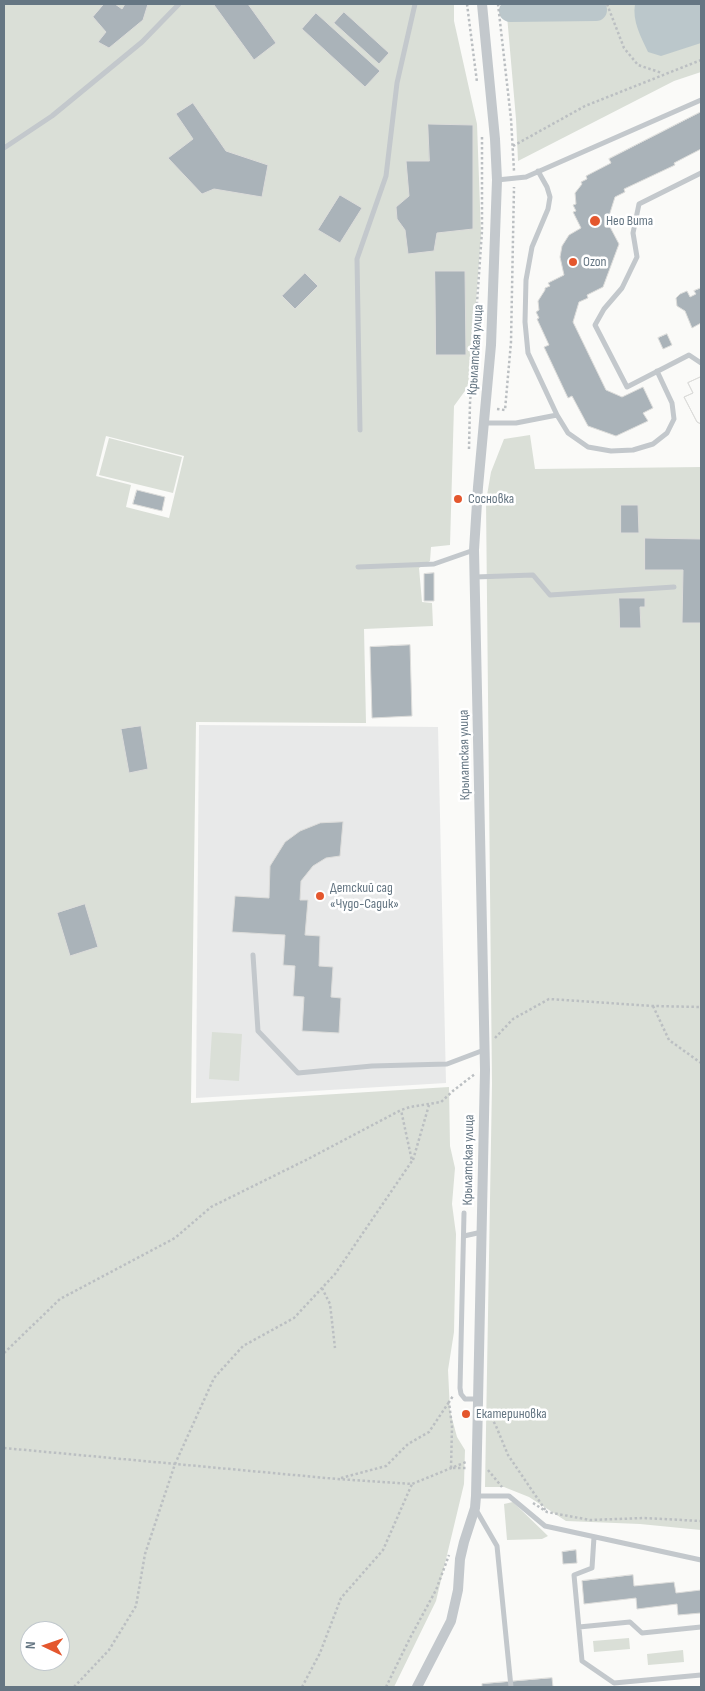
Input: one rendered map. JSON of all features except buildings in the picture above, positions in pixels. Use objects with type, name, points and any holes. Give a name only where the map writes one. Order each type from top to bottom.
[{"type":"street","name":"Крылатская улица","points":[[417,1687],[451,1621],[458,1590],[460,1559],[475,1508],[476,1496],[484,1050],[474,550],[491,345],[496,180],[494,131],[482,4]]},
{"type":"lane","points":[[4,148],[52,116],[142,42],[179,4]]},
{"type":"lane","points":[[360,430],[357,259],[386,176],[397,83],[415,4]]},
{"type":"lane","points":[[496,180],[526,177],[701,100]]},
{"type":"lane","points":[[538,171],[550,197],[548,210],[532,247],[526,280],[525,322],[528,353],[557,415],[568,433],[588,447],[610,452],[633,450],[653,444],[668,433],[674,419],[672,403],[657,372]]},
{"type":"lane","points":[[701,173],[639,204],[634,233],[637,257],[622,288],[604,309],[595,325],[627,387],[689,355],[701,363]]},
{"type":"lane","points":[[484,423],[516,423],[557,415]]},
{"type":"lane","points":[[358,567],[434,564],[474,550]]},
{"type":"lane","points":[[475,577],[533,575],[550,594],[674,587]]},
{"type":"lane","points":[[252,955],[258,1031],[298,1073],[372,1066],[447,1064],[484,1050]]},
{"type":"lane","points":[[464,1213],[460,1388],[461,1394],[466,1399],[478,1399]]},
{"type":"lane","points":[[464,1236],[473,1232],[482,1232]]},
{"type":"lane","points":[[476,1496],[509,1496],[545,1526],[701,1560]]},
{"type":"lane","points":[[475,1508],[497,1546],[511,1687]]},
{"type":"lane","points":[[594,1537],[592,1568],[574,1575],[582,1661],[614,1683],[701,1675]]},
{"type":"lane","points":[[579,1627],[630,1622],[642,1633],[701,1627]]},
{"type":"path","points":[[467,4],[478,87]]},
{"type":"path","points":[[498,4],[513,146],[514,178],[511,342],[505,410]]},
{"type":"path","points":[[608,4],[624,48],[638,65],[663,74]]},
{"type":"path","points":[[513,146],[585,106],[701,60]]},
{"type":"path","points":[[470,404],[482,231],[482,133]]},
{"type":"path","points":[[484,1050],[513,1019],[549,999],[653,1006],[701,1007]]},
{"type":"path","points":[[653,1006],[669,1040],[701,1063]]},
{"type":"path","points":[[4,1353],[60,1299],[175,1238],[211,1207],[401,1110],[441,1102],[476,1073]]},
{"type":"path","points":[[74,1687],[109,1650],[136,1606],[145,1554],[175,1464],[214,1378],[243,1346],[294,1318],[335,1274],[412,1161],[429,1104]]},
{"type":"path","points":[[401,1110],[412,1161]]},
{"type":"path","points":[[322,1288],[330,1304],[335,1348]]},
{"type":"path","points":[[337,1479],[386,1466],[408,1444],[429,1432],[460,1388]]},
{"type":"path","points":[[449,1402],[452,1427],[451,1468]]},
{"type":"path","points":[[487,1420],[487,1410],[508,1455],[547,1512]]},
{"type":"path","points":[[4,1448],[337,1479],[412,1484],[476,1458]]},
{"type":"path","points":[[451,1468],[470,1468]]},
{"type":"path","points":[[486,1468],[505,1491]]},
{"type":"path","points":[[302,1687],[320,1653],[341,1598],[383,1550],[412,1484]]},
{"type":"path","points":[[530,1501],[547,1512],[590,1520],[644,1518],[701,1521]]},
{"type":"path","points":[[386,1687],[436,1590],[452,1547]]},
{"type":"shaded area","points":[[4,4],[454,4],[454,21],[477,124],[481,234],[470,384],[454,406],[450,545],[431,547],[430,561],[419,568],[422,602],[432,603],[433,626],[364,629],[366,723],[196,722],[191,1103],[449,1087],[450,1146],[455,1168],[452,1204],[456,1234],[454,1332],[448,1370],[450,1411],[457,1437],[465,1450],[464,1484],[436,1601],[394,1687],[4,1687]],"holes":[[[106,436],[184,456],[169,518],[126,507],[131,485],[96,476]]]},
{"type":"shaded area","points":[[506,4],[701,4],[701,72],[674,81],[518,161]]},
{"type":"shaded area","points":[[635,4],[701,4],[701,43],[661,56],[648,52],[636,23]]},
{"type":"shaded area","points":[[530,435],[535,469],[701,467],[701,1530],[640,1524],[566,1521],[529,1497],[504,1487],[485,1487],[492,1084],[486,501],[491,472],[504,439]]},
{"type":"shaded area","points":[[109,438],[182,457],[173,493],[99,475]]},
{"type":"shaded area","name":"Детский сад «Чудо-Садик»","points":[[199,725],[438,727],[446,1083],[196,1098]]},
{"type":"shaded area","points":[[212,1032],[242,1034],[239,1081],[209,1079]]},
{"type":"shaded area","points":[[513,1502],[548,1536],[542,1539],[507,1540],[504,1504]]},
{"type":"shaded area","points":[[629,1638],[630,1649],[594,1652],[593,1641]]},
{"type":"shaded area","points":[[683,1650],[684,1662],[648,1665],[647,1654]]},
{"type":"waterway","points":[[510,11],[596,10]]},
{"type":"place","name":"Нео Вита","points":[[595,221]]},
{"type":"place","name":"Ozon","points":[[573,262]]},
{"type":"place","name":"Сосновка","points":[[458,499]]},
{"type":"place","name":"Детский сад «Чудо-Садик»","points":[[320,896]]},
{"type":"place","name":"Екатериновка","points":[[466,1414]]}]
